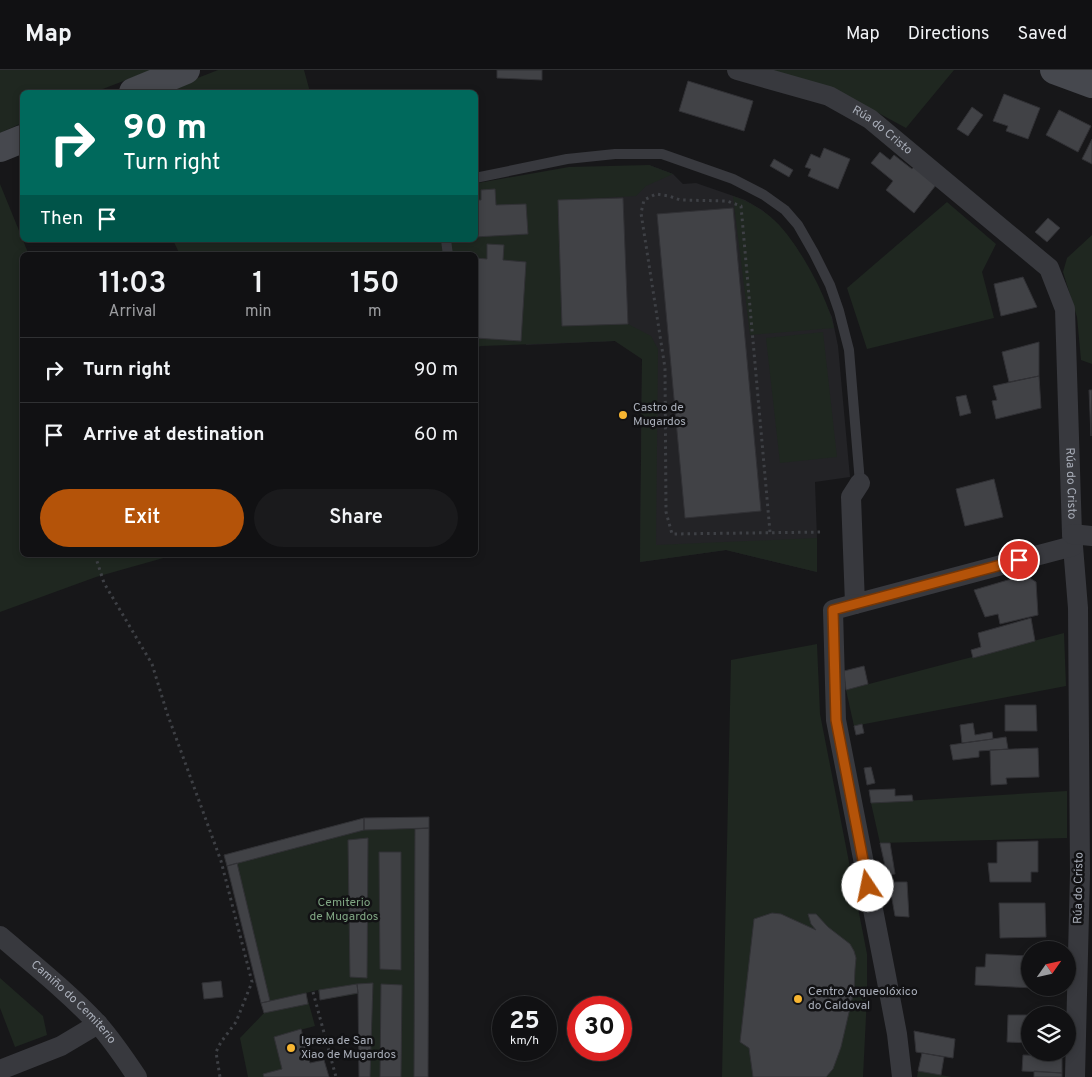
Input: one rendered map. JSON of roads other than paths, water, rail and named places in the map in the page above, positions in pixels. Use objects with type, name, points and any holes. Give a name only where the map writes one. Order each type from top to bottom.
[{"type":"street","points":[[138,90],[186,70]]},
{"type":"street","name":"Rúa do Cristo","points":[[737,70],[829,96],[870,119],[1048,268],[1065,309],[1079,538],[1080,864],[1075,1077]]},
{"type":"street","points":[[1054,70],[1083,78]]},
{"type":"street","points":[[0,148],[20,140]]},
{"type":"street","points":[[855,604],[851,497],[860,483]]},
{"type":"street","points":[[902,1077],[886,976],[836,720],[833,610],[1079,538]]},
{"type":"street","name":"Camiño do Cemiterio","points":[[0,936],[98,1024],[137,1077]]},
{"type":"street","points":[[0,1070],[61,1046],[98,1024]]},
{"type":"lane","points":[[478,177],[566,159],[615,154],[662,154],[733,178],[785,210],[798,226],[814,253],[830,285],[839,310],[849,350],[860,483]]},
{"type":"place","name":"Castro de Mugardos","points":[[623,415]]},
{"type":"place","name":"Centro Arqueolóxico do Caldoval","points":[[798,999]]},
{"type":"place","name":"Igrexa de San Xiao de Mugardos","points":[[291,1048]]},
{"type":"park label","name":"Cemiterio de Mugardos","points":[[344,910]]}]
